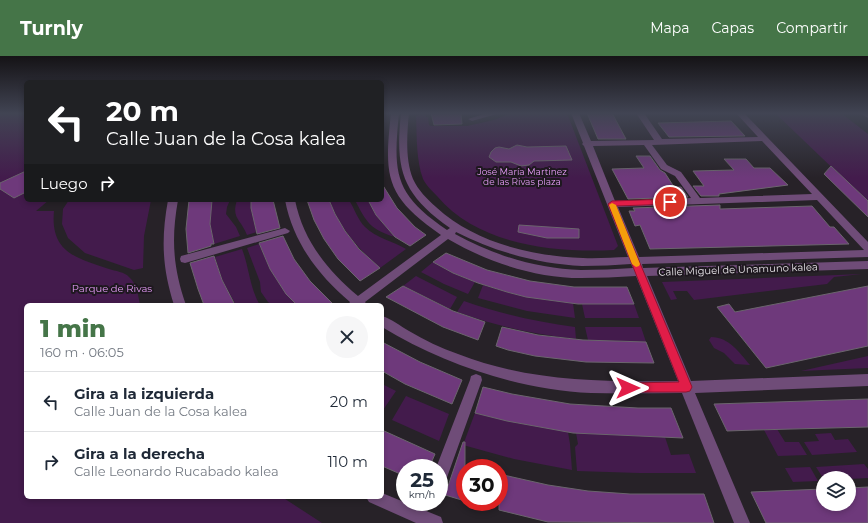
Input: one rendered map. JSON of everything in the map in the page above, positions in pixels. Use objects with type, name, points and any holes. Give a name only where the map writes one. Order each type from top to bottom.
[{"type":"street","name":"Calle Miguel de Unamuno kalea","points":[[394,135],[392,157],[395,181],[402,194],[415,210],[447,235],[474,250],[528,267],[580,274],[868,265]]},
{"type":"street","name":"Calle Miguel de Unamuno kalea","points":[[405,135],[404,157],[408,176],[412,186],[430,207],[456,228],[482,241],[534,256],[583,262],[868,253]]},
{"type":"street","points":[[583,135],[742,523]]},
{"type":"street","points":[[655,135],[660,142]]},
{"type":"street","points":[[760,135],[864,240],[868,248]]},
{"type":"street","points":[[586,144],[764,139]]},
{"type":"street","points":[[648,143],[664,167],[678,174],[696,201]]},
{"type":"street","points":[[612,204],[820,197]]},
{"type":"street","points":[[173,202],[168,237],[168,264],[179,303]]},
{"type":"street","points":[[290,202],[297,228],[312,254],[333,280],[357,303]]},
{"type":"street","points":[[359,303],[456,228]]},
{"type":"street","points":[[185,259],[285,231]]},
{"type":"street","points":[[384,322],[427,347],[481,367],[518,377],[545,382],[590,387],[686,387],[868,380]]},
{"type":"street","points":[[447,459],[476,380]]},
{"type":"street","points":[[378,499],[435,523]]},
{"type":"green space","name":"Parque de Rivas","points":[[0,135],[24,135],[24,202],[47,202],[36,211],[54,211],[56,236],[61,244],[76,257],[127,275],[135,286],[140,303],[24,303],[24,499],[285,499],[322,523],[0,523]]},
{"type":"green space","name":"José María Martinez de las Rivas plaza","points":[[417,135],[575,135],[618,246],[614,250],[591,251],[542,247],[495,235],[474,226],[454,213],[431,190],[423,179],[418,156]]},
{"type":"green space","points":[[798,135],[868,135],[868,202]]},
{"type":"green space","points":[[68,202],[151,202],[144,236],[143,268],[134,270],[85,253],[68,238],[62,224],[63,209]]},
{"type":"green space","points":[[212,202],[229,202],[226,214],[236,227],[240,236],[214,244],[210,224]]},
{"type":"green space","points":[[236,202],[251,202],[257,232],[247,235],[236,215],[235,206]]},
{"type":"green space","points":[[330,202],[350,202],[360,221],[369,231],[406,249],[380,268],[350,237]]},
{"type":"green space","points":[[356,202],[369,202],[376,215],[395,237],[375,228],[366,220]]},
{"type":"green space","points":[[259,244],[275,276],[295,303],[268,302],[261,292],[260,282],[247,248]]},
{"type":"green space","points":[[242,249],[254,292],[259,303],[235,303],[222,280],[215,257]]},
{"type":"green space","points":[[433,262],[453,273],[475,282],[468,294],[421,272]]},
{"type":"green space","points":[[862,274],[834,277],[827,284],[694,300],[687,291],[673,291],[677,299],[671,300],[662,282]]},
{"type":"green space","points":[[416,276],[457,297],[450,309],[403,286]]},
{"type":"green space","points":[[483,285],[507,292],[573,303],[575,318],[527,311],[478,298]]},
{"type":"green space","points":[[464,301],[519,317],[575,327],[576,339],[516,329],[457,312]]},
{"type":"green space","points":[[582,304],[634,304],[639,318],[585,318]]},
{"type":"green space","points":[[585,327],[641,327],[646,342],[588,340]]},
{"type":"green space","points":[[711,337],[728,342],[738,350],[750,365],[735,364],[724,353],[714,348],[709,340]]},
{"type":"green space","points":[[868,356],[868,368],[801,371]]},
{"type":"green space","points":[[384,385],[396,391],[384,409]]},
{"type":"green space","points":[[406,396],[449,414],[439,441],[392,420]]},
{"type":"green space","points":[[475,413],[507,421],[568,432],[572,470],[514,459],[463,445]]},
{"type":"green space","points":[[777,429],[785,442],[799,442],[807,455],[778,456],[764,430]]},
{"type":"green space","points":[[576,433],[665,437],[671,455],[689,454],[696,473],[577,471],[575,447],[578,444]]},
{"type":"green space","points":[[831,433],[835,440],[848,439],[857,452],[812,455],[804,442],[819,441],[815,434]]},
{"type":"green space","points":[[864,464],[868,469],[868,478],[856,479],[856,471],[819,471],[816,467]]},
{"type":"green space","points":[[810,467],[816,478],[816,481],[793,482],[785,468]]},
{"type":"building","points":[[596,135],[624,135],[626,139],[598,139]]},
{"type":"building","points":[[667,135],[745,136],[669,137]]},
{"type":"building","points":[[517,145],[527,147],[566,146],[572,160],[534,161],[529,165],[521,166],[511,162],[496,162],[489,157],[495,148],[499,147],[509,149]]},
{"type":"building","points":[[636,156],[650,156],[660,170],[665,173],[674,187],[681,187],[688,197],[628,199],[612,169],[644,168]]},
{"type":"building","points":[[724,159],[746,159],[754,168],[770,168],[788,185],[719,194],[719,196],[701,196],[693,186],[704,186],[693,171],[734,170]]},
{"type":"building","points":[[831,166],[868,201],[868,217],[824,174]]},
{"type":"building","points":[[24,172],[24,193],[14,198],[0,189],[0,183]]},
{"type":"building","points":[[384,187],[397,208],[415,227],[426,235],[410,246],[395,237],[376,215],[369,202],[384,202]]},
{"type":"building","points":[[189,202],[212,202],[210,224],[214,244],[188,253],[186,229]]},
{"type":"building","points":[[251,202],[274,202],[280,228],[257,234]]},
{"type":"building","points":[[308,202],[330,202],[345,231],[359,249],[380,268],[360,281],[338,259],[324,239],[314,220]]},
{"type":"building","points":[[720,205],[720,209],[812,206],[830,227],[834,227],[849,244],[650,249],[640,225],[635,226],[629,211],[635,211],[633,208]]},
{"type":"building","points":[[519,225],[579,229],[579,238],[547,238],[518,232]]},
{"type":"building","points":[[283,236],[294,259],[310,281],[332,303],[295,303],[286,294],[270,269],[259,243]]},
{"type":"building","points":[[446,253],[487,270],[530,281],[574,287],[627,287],[634,304],[578,304],[526,297],[507,292],[453,273],[433,262]]},
{"type":"building","points":[[214,256],[222,280],[234,303],[203,303],[190,263]]},
{"type":"building","points":[[403,286],[453,311],[485,322],[478,340],[443,327],[386,297]]},
{"type":"building","points":[[868,286],[868,346],[766,368],[717,307],[729,304],[735,312]]},
{"type":"building","points":[[502,327],[538,335],[583,340],[646,342],[654,363],[586,362],[535,356],[508,350],[496,346]]},
{"type":"building","points":[[384,343],[420,362],[462,380],[452,404],[405,384],[384,372]]},
{"type":"building","points":[[483,387],[512,394],[570,404],[638,408],[671,408],[683,438],[573,433],[507,421],[475,413]]},
{"type":"building","points":[[868,399],[868,427],[727,431],[714,404]]},
{"type":"building","points":[[384,431],[435,454],[433,459],[396,459],[396,472],[384,467]]},
{"type":"building","points":[[463,442],[465,442],[465,459],[457,459]]},
{"type":"building","points":[[456,463],[456,498],[448,496],[448,486]]},
{"type":"building","points":[[508,476],[548,485],[588,491],[630,494],[704,494],[714,523],[548,522],[503,511],[508,511]]},
{"type":"building","points":[[868,487],[868,523],[766,523],[751,492],[816,489],[816,511],[856,511],[856,488]]},
{"type":"slow traffic","points":[[612,205],[636,264]]},
{"type":"route","points":[[628,388],[686,387],[612,204],[670,202]]}]
